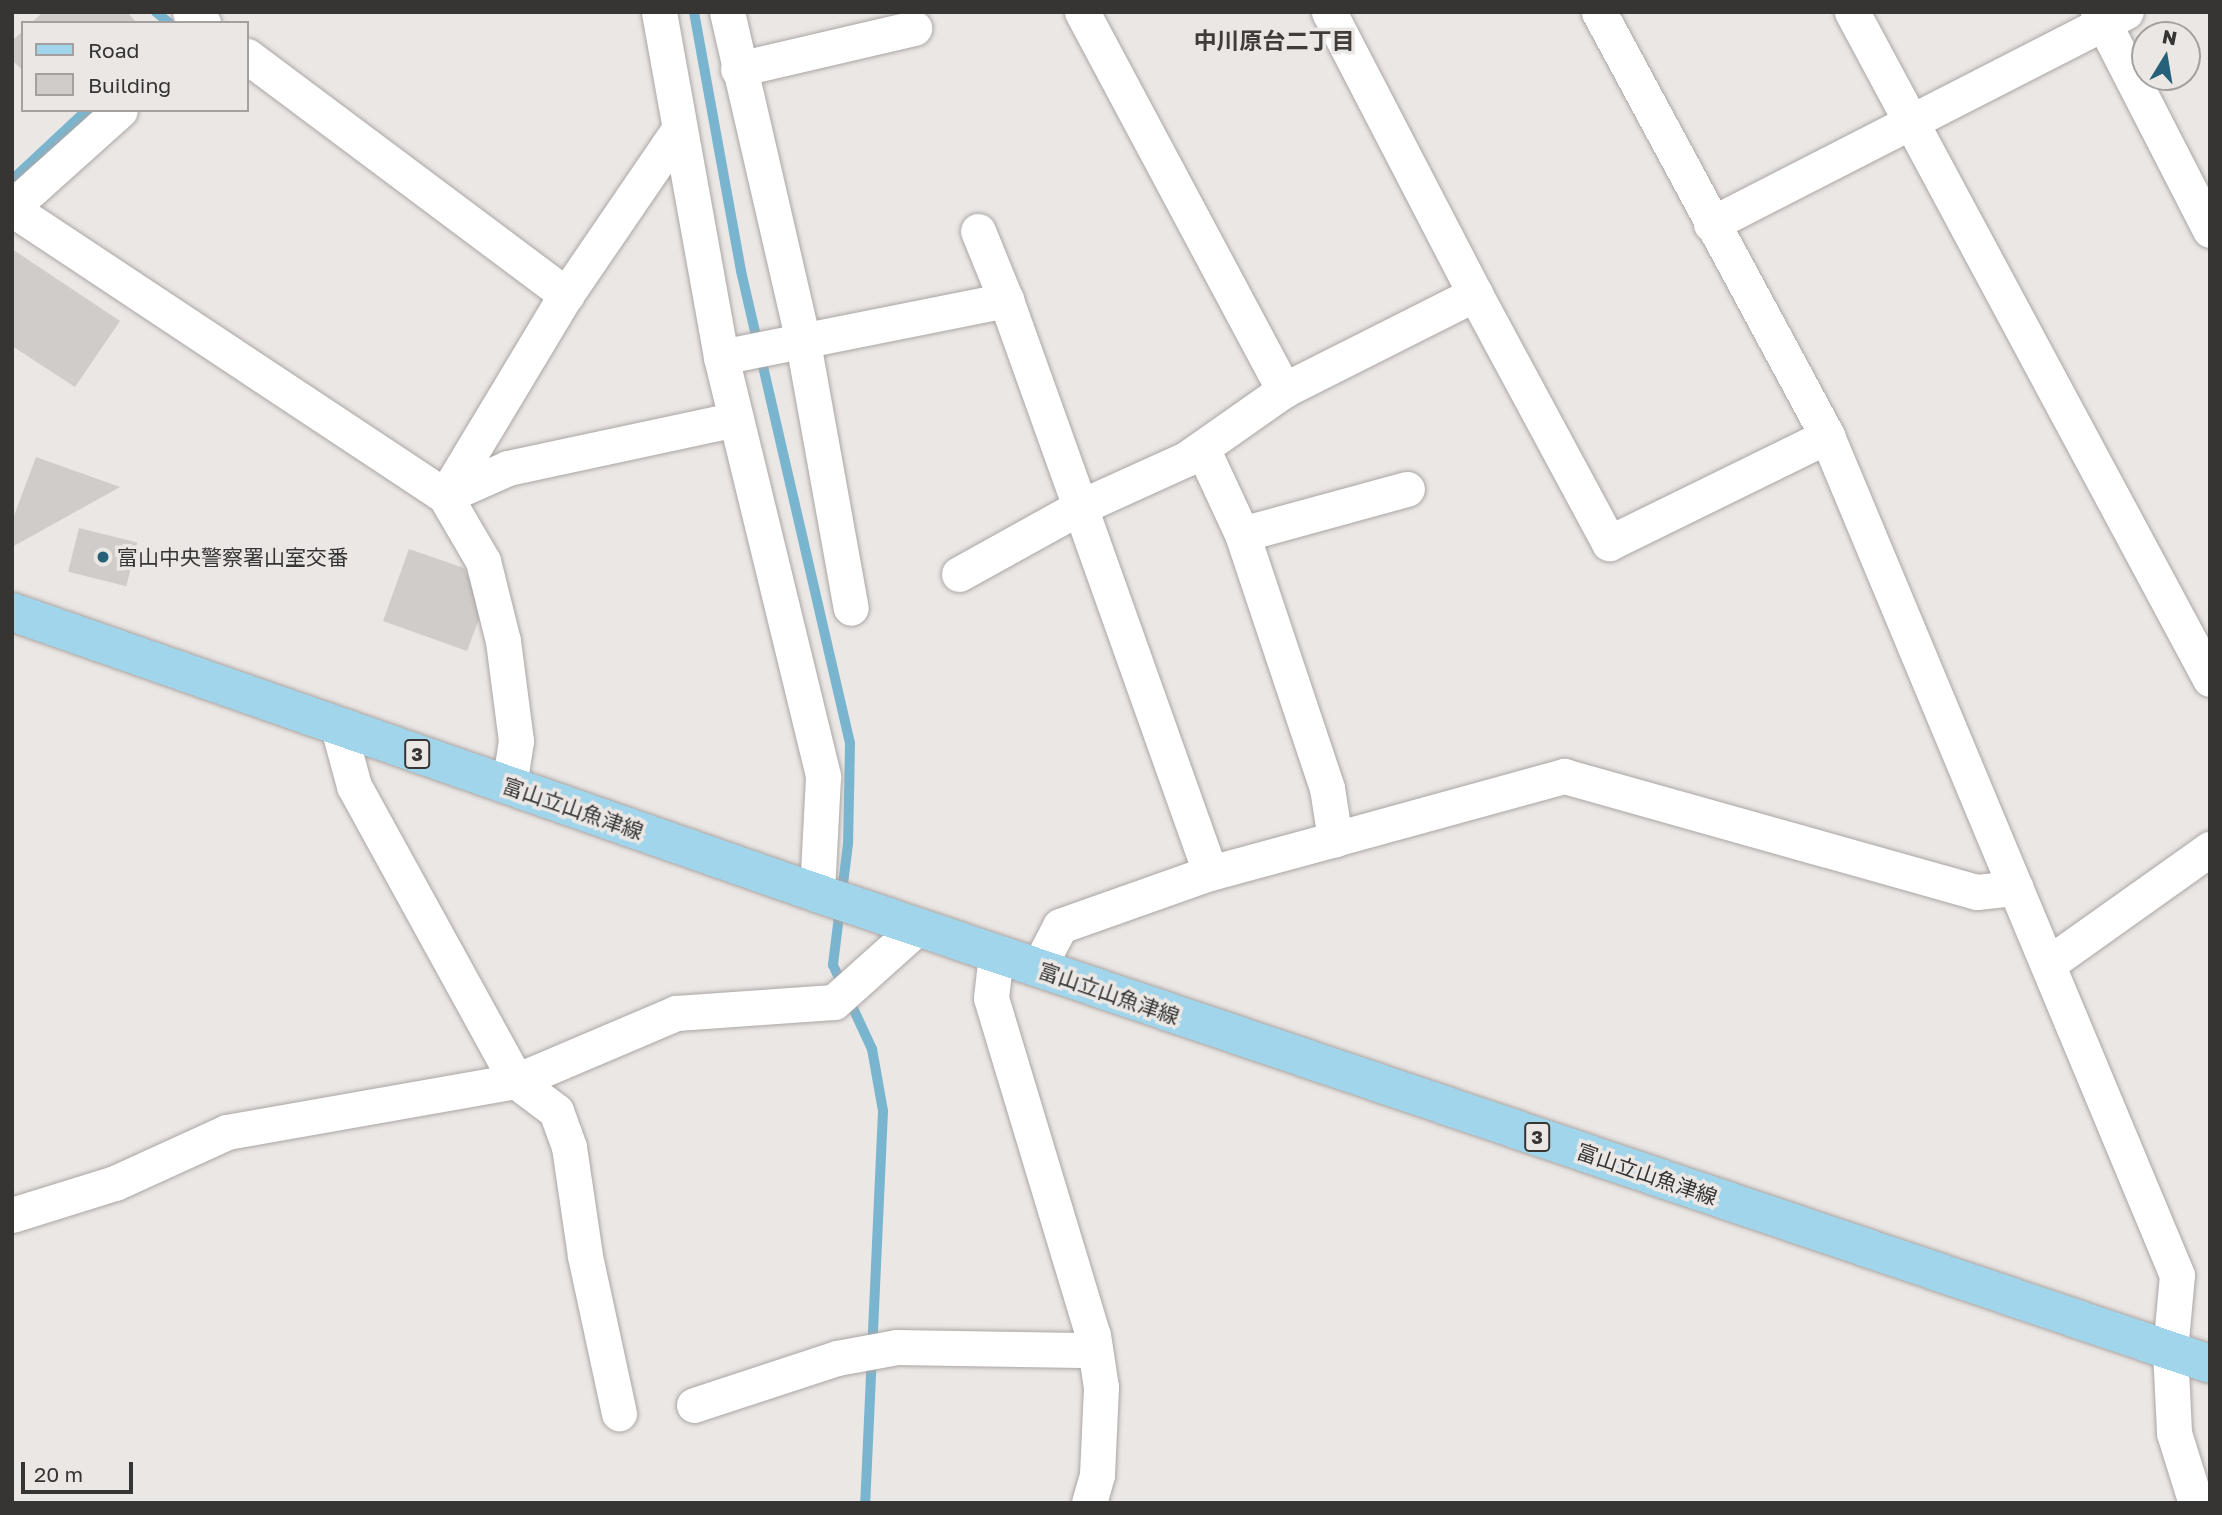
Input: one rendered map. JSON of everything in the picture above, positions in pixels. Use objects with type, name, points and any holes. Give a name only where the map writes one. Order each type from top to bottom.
[{"type":"main road","name":"富山立山魚津線","points":[[12,612],[865,910],[2210,1364]]},
{"type":"street","points":[[727,12],[851,608]]},
{"type":"street","points":[[1082,12],[1284,390]]},
{"type":"street","points":[[1329,12],[1475,294],[1609,543],[1827,436]]},
{"type":"street","points":[[1599,12],[1827,436],[2177,1275],[2170,1350],[2174,1433],[2196,1503]]},
{"type":"street","points":[[1852,12],[2210,679]]},
{"type":"street","points":[[657,14],[677,132],[727,355],[736,419],[823,777],[820,894]]},
{"type":"street","points":[[1711,224],[2110,16],[2210,230]]},
{"type":"street","points":[[738,69],[914,29]]},
{"type":"street","points":[[248,58],[566,295]]},
{"type":"street","points":[[118,112],[12,208],[445,496],[483,561],[503,641],[516,741],[509,786]]},
{"type":"street","points":[[445,496],[566,295],[677,132]]},
{"type":"street","points":[[978,231],[1006,300],[1210,873]]},
{"type":"street","points":[[958,573],[1080,507],[1202,447],[1284,390],[1475,294]]},
{"type":"street","points":[[727,355],[793,339],[1006,300]]},
{"type":"street","points":[[445,496],[508,468],[736,419]]},
{"type":"street","points":[[1202,447],[1242,534],[1302,708],[1335,839]]},
{"type":"street","points":[[1242,534],[1407,489]]},
{"type":"street","points":[[338,727],[354,786],[516,1081],[556,1111],[569,1147],[585,1256],[619,1413]]},
{"type":"street","points":[[1038,968],[1060,926],[1210,873],[1564,776],[1977,892],[2016,888]]},
{"type":"street","points":[[2048,964],[2210,849]]},
{"type":"street","points":[[12,1215],[115,1182],[228,1132],[516,1081],[676,1013],[834,1002],[918,927]]},
{"type":"street","points":[[996,954],[990,999],[1095,1350],[1101,1387],[1097,1475],[1089,1503]]},
{"type":"street","points":[[694,1405],[847,1356],[897,1346],[1095,1350]]},
{"type":"building","points":[[43,12],[127,12],[135,21],[33,21]]},
{"type":"building","points":[[21,33],[21,69],[12,60],[12,41]]},
{"type":"building","points":[[12,249],[120,321],[75,387],[12,346]]},
{"type":"building","points":[[36,457],[120,487],[12,547],[12,521]]},
{"type":"building","name":"富山中央警察署山室交番","points":[[79,528],[137,543],[126,586],[68,572]]},
{"type":"building","points":[[409,549],[464,568],[483,608],[467,651],[383,621]]},
{"type":"waterway","points":[[156,12],[167,21]]},
{"type":"waterway","points":[[694,12],[741,271],[850,743],[848,844],[833,965],[872,1049],[883,1111],[865,1503]]},
{"type":"waterway","points":[[12,180],[85,112]]},
{"type":"place","name":"富山中央警察署山室交番","points":[[103,557]]},
{"type":"district","name":"中川原台二丁目","points":[[1274,40]]}]
